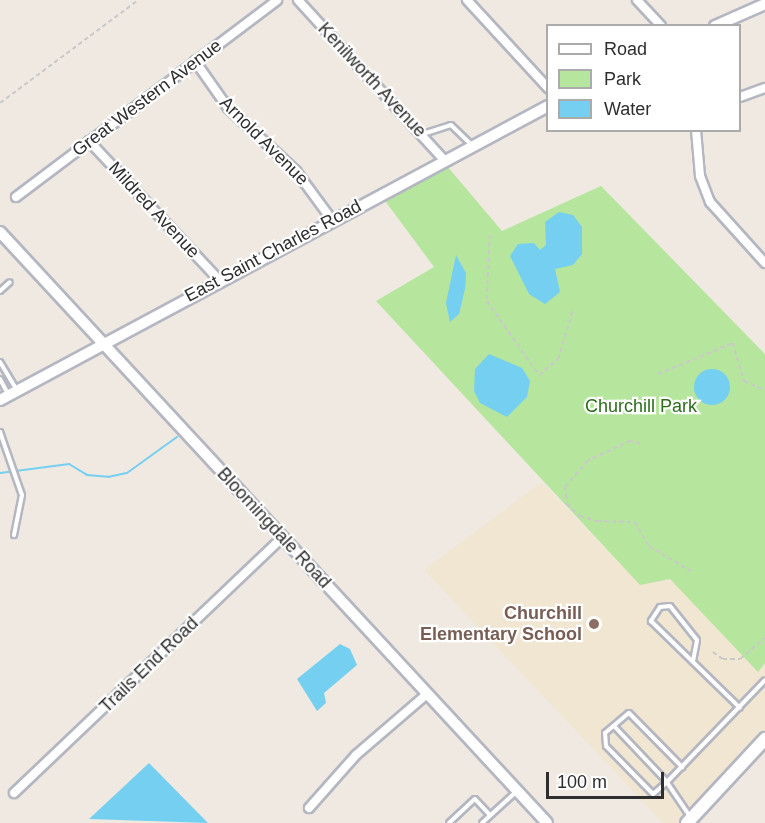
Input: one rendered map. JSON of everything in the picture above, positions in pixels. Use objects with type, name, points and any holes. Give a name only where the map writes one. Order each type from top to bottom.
[{"type":"main road","points":[[689,821],[765,739]]},
{"type":"street","name":"Great Western Avenue","points":[[16,197],[277,0]]},
{"type":"street","name":"Kenilworth Avenue","points":[[298,0],[444,160]]},
{"type":"street","points":[[467,0],[546,86]]},
{"type":"street","points":[[637,0],[659,24]]},
{"type":"street","points":[[720,24],[765,4]]},
{"type":"street","name":"Arnold Avenue","points":[[195,61],[228,108],[296,171],[332,220]]},
{"type":"street","points":[[741,97],[765,88]]},
{"type":"street","name":"East Saint Charles Road","points":[[8,395],[103,342],[546,107]]},
{"type":"street","points":[[696,132],[700,176],[710,202],[765,263]]},
{"type":"street","name":"Mildred Avenue","points":[[89,141],[219,280]]},
{"type":"street","name":"Bloomingdale Road","points":[[0,232],[547,823]]},
{"type":"street","name":"Trails End Road","points":[[14,794],[283,537]]},
{"type":"street","points":[[309,808],[356,755],[427,694]]},
{"type":"lane","points":[[423,135],[452,125],[472,146]]},
{"type":"lane","points":[[0,291],[10,282]]},
{"type":"lane","points":[[0,362],[8,395]]},
{"type":"lane","points":[[0,379],[8,395]]},
{"type":"lane","points":[[0,432],[16,469],[23,506],[14,535]]},
{"type":"lane","points":[[693,661],[697,640],[670,606],[660,607],[651,621],[740,708]]},
{"type":"lane","points":[[682,767],[629,713],[605,733],[606,746],[653,794],[667,782],[682,767],[740,708],[765,680]]},
{"type":"lane","points":[[614,726],[667,782],[689,821]]},
{"type":"lane","points":[[482,823],[518,790]]},
{"type":"lane","points":[[449,823],[475,799],[490,815]]},
{"type":"path","points":[[0,103],[138,0]]},
{"type":"path","points":[[490,235],[487,301],[539,375],[558,359],[573,310]]},
{"type":"path","points":[[658,374],[728,344],[736,345],[744,381],[765,390]]},
{"type":"path","points":[[640,444],[631,441],[588,461],[565,488],[567,504],[580,516],[597,521],[635,522],[649,546],[691,572]]},
{"type":"path","points":[[713,652],[723,659],[740,658],[765,637]]},
{"type":"shaded area","name":"Churchill Elementary School","points":[[542,482],[640,585],[670,579],[757,671],[765,663],[765,732],[681,823],[663,823],[424,570]]},
{"type":"green space","name":"Churchill Park","points":[[447,166],[502,231],[601,186],[765,354],[765,663],[758,672],[670,579],[640,585],[376,301],[434,267],[383,198]]},
{"type":"water","points":[[559,212],[573,215],[582,227],[582,254],[573,265],[555,269],[560,292],[545,304],[529,294],[510,256],[518,244],[534,243],[540,250],[546,245],[545,222]]},
{"type":"water","points":[[456,255],[466,273],[465,289],[459,314],[450,322],[446,303]]},
{"type":"water","points":[[489,354],[522,368],[530,381],[527,397],[507,417],[480,403],[474,391],[475,369]]},
{"type":"water","points":[[712,369],[725,374],[730,387],[725,400],[712,405],[699,400],[694,387],[699,374]]},
{"type":"water","points":[[340,644],[350,649],[357,665],[324,693],[326,703],[317,711],[297,679]]},
{"type":"water","points":[[149,763],[208,823],[89,819]]},
{"type":"waterway","points":[[0,473],[69,464],[87,475],[108,477],[127,473],[177,437]]},
{"type":"place","name":"Churchill Elementary School","points":[[594,624]]}]
